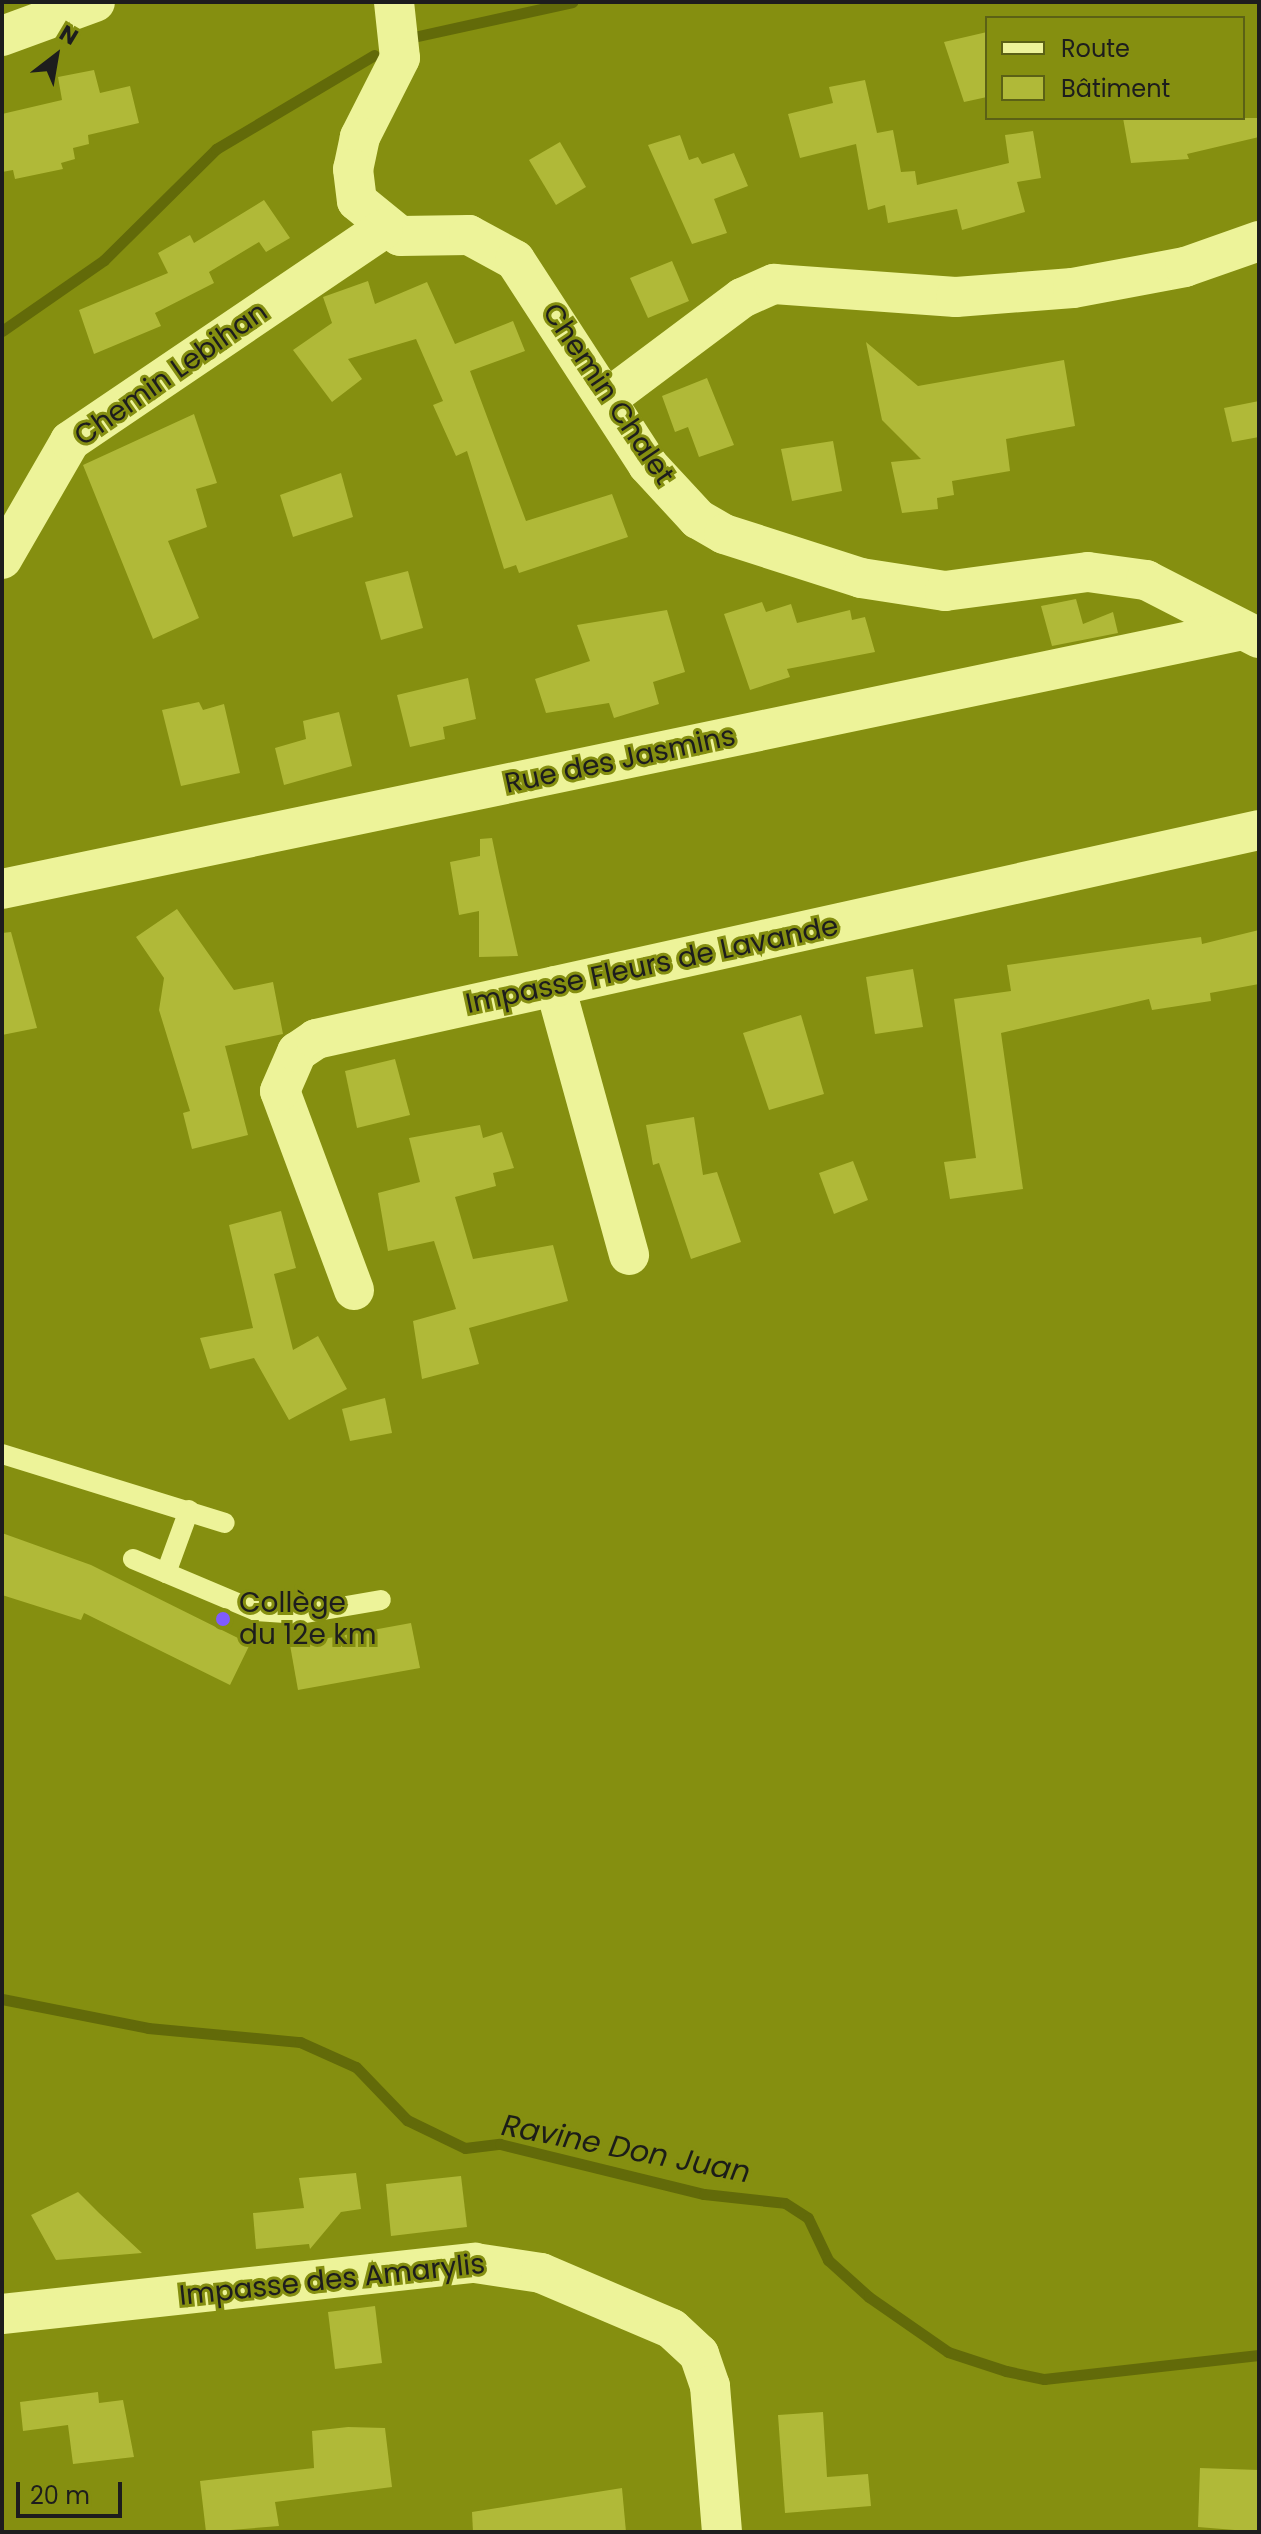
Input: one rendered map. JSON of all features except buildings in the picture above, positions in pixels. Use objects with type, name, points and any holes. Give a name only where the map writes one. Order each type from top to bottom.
[{"type":"street","points":[[2,36],[95,2]]},
{"type":"street","points":[[383,229],[357,201],[353,169],[360,137],[400,58],[394,2]]},
{"type":"street","name":"Chemin Chalet","points":[[383,229],[400,236],[469,235],[515,260],[648,465],[698,519],[724,534],[861,578],[945,591],[1088,572],[1146,580],[1248,634]]},
{"type":"street","name":"Chemin Lebihan","points":[[2,559],[70,441],[383,229]]},
{"type":"street","points":[[607,399],[742,298],[774,284],[956,297],[1073,288],[1185,267],[1259,241]]},
{"type":"street","name":"Rue des Jasmins","points":[[2,889],[1248,634]]},
{"type":"street","name":"Impasse Fleurs de Lavande","points":[[354,1290],[280,1091],[297,1052],[346,1031],[1259,830]]},
{"type":"street","points":[[555,986],[629,1255]]},
{"type":"street","name":"Impasse des Amarylis","points":[[2,2314],[475,2263],[541,2273],[672,2329],[699,2354],[710,2386],[722,2532]]},
{"type":"lane","points":[[2,1454],[225,1523]]},
{"type":"lane","points":[[166,1573],[189,1510]]},
{"type":"lane","points":[[133,1559],[256,1611],[300,1614],[381,1600]]},
{"type":"waterway","points":[[418,36],[572,2]]},
{"type":"waterway","points":[[2,331],[104,260],[216,149],[374,55]]},
{"type":"waterway","name":"Ravine Don Juan","points":[[2,1999],[148,2028],[300,2042],[356,2067],[407,2120],[465,2148],[500,2144],[704,2194],[785,2203],[808,2218],[828,2260],[869,2297],[948,2352],[1006,2371],[1044,2379],[1259,2355]]},
{"type":"place","name":"Collège du 12e km","points":[[223,1619]]}]
